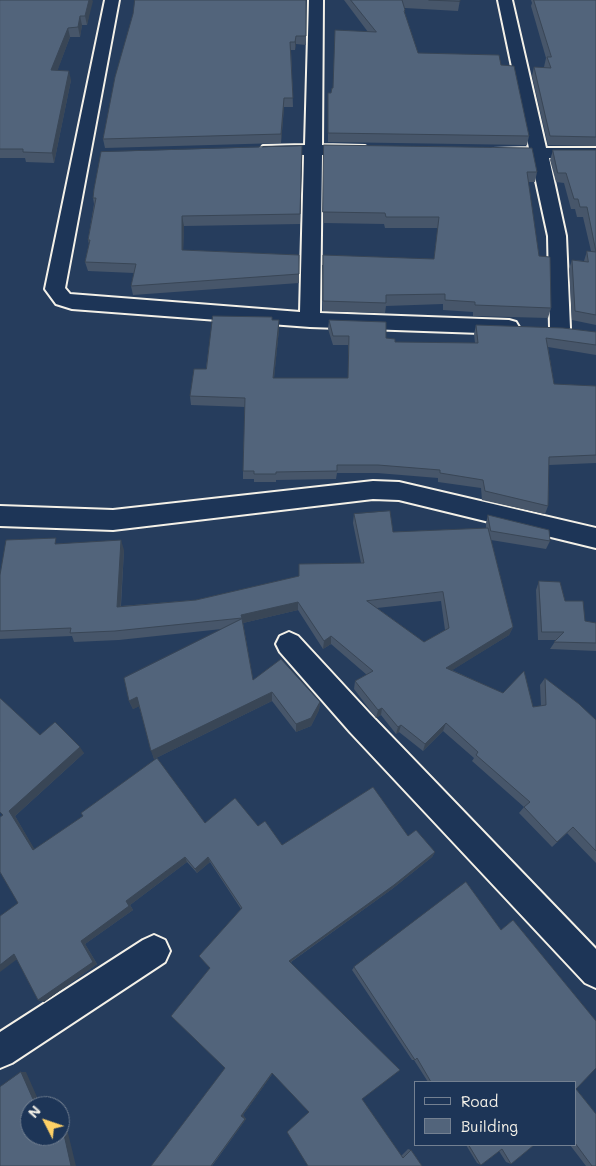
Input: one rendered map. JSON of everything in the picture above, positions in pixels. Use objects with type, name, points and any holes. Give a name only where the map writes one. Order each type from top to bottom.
[{"type":"street","points":[[112,0],[91,155],[55,288],[63,298],[72,302],[310,320],[552,328],[557,236],[505,0]]},
{"type":"street","points":[[310,320],[316,0]]},
{"type":"street","points":[[255,151],[313,149],[372,150]]},
{"type":"street","points":[[479,152],[596,153]]},
{"type":"street","points":[[0,516],[113,520],[373,490],[399,491],[596,538]]},
{"type":"street","points":[[289,644],[367,730],[596,972]]},
{"type":"street","points":[[0,1052],[154,951]]},
{"type":"building","points":[[0,0],[89,0],[85,16],[80,16],[78,27],[68,28],[51,70],[69,71],[52,153],[23,152],[23,149],[0,149]]},
{"type":"building","points":[[135,0],[306,0],[306,36],[296,36],[295,42],[290,42],[293,98],[284,98],[281,134],[103,139],[115,77],[133,14]]},
{"type":"building","points":[[351,0],[402,0],[418,53],[499,55],[501,65],[514,66],[529,136],[328,133],[328,93],[331,93],[333,88],[335,30],[376,32]]},
{"type":"building","points":[[534,0],[596,0],[596,137],[550,136],[534,67],[551,68],[547,57],[551,57]]},
{"type":"building","points":[[324,145],[532,148],[537,172],[527,172],[539,256],[550,257],[551,308],[475,305],[475,302],[445,300],[445,294],[386,295],[386,303],[323,301],[323,255],[434,259],[439,217],[386,217],[385,213],[323,212]]},
{"type":"building","points":[[302,146],[300,214],[182,216],[182,250],[299,255],[299,274],[131,286],[136,264],[85,262],[90,240],[88,240],[96,198],[93,198],[94,189],[101,152]]},
{"type":"building","points":[[553,150],[596,150],[596,252],[587,207],[580,207],[578,199],[574,199],[566,173],[558,173]]},
{"type":"building","points":[[587,251],[596,252],[596,315],[575,311],[572,260],[588,262]]},
{"type":"building","points":[[213,316],[272,317],[272,320],[279,320],[273,378],[348,378],[349,336],[333,336],[329,320],[386,322],[386,338],[395,339],[395,342],[478,343],[476,325],[563,328],[596,332],[596,345],[546,338],[554,384],[596,386],[596,455],[549,457],[548,506],[485,491],[483,480],[440,473],[440,470],[378,465],[337,465],[337,471],[254,474],[254,471],[243,471],[245,398],[190,396],[194,369],[206,369]]},
{"type":"building","points":[[390,511],[393,532],[488,528],[513,627],[446,668],[503,693],[524,671],[533,707],[546,705],[545,678],[579,704],[596,720],[596,851],[573,827],[557,842],[524,807],[530,802],[476,755],[478,752],[446,723],[425,744],[401,725],[398,727],[382,708],[378,710],[355,681],[373,671],[331,636],[324,641],[298,602],[241,615],[242,618],[115,631],[70,633],[71,628],[0,631],[0,575],[6,540],[56,538],[55,544],[121,540],[117,607],[196,600],[299,576],[299,564],[364,563],[354,514]],"holes":[[[443,592],[449,628],[424,642],[367,601]]]},
{"type":"building","points":[[488,515],[549,530],[550,541],[491,531]]},
{"type":"building","points":[[539,581],[560,582],[565,601],[583,601],[585,621],[596,623],[596,643],[554,642],[564,632],[542,632]]},
{"type":"building","points":[[242,619],[253,680],[281,659],[320,702],[311,718],[296,724],[272,692],[151,751],[137,697],[129,701],[124,678]]},
{"type":"building","points":[[0,698],[40,735],[55,722],[80,747],[9,811],[33,850],[83,816],[81,813],[157,758],[205,823],[235,798],[258,826],[265,821],[282,845],[373,787],[408,836],[416,830],[435,852],[394,885],[289,961],[400,1070],[362,1099],[403,1158],[411,1150],[422,1166],[308,1166],[287,1132],[309,1112],[272,1073],[241,1116],[245,1119],[211,1166],[151,1166],[225,1068],[171,1016],[210,968],[199,956],[242,908],[208,857],[195,869],[185,857],[126,901],[129,906],[81,941],[93,962],[38,1000],[14,954],[0,965],[0,916],[18,903],[0,872],[0,817],[3,815],[0,812]]},
{"type":"building","points":[[466,882],[501,930],[513,920],[596,1021],[596,1068],[576,1089],[576,1081],[430,1081],[417,1058],[415,1060],[354,967]]},
{"type":"building","points":[[21,1072],[32,1096],[20,1096],[20,1146],[67,1146],[71,1166],[0,1166],[0,1087]]},
{"type":"building","points":[[576,1089],[596,1114],[596,1166],[592,1166],[576,1144]]},
{"type":"building","points":[[470,1146],[533,1146],[511,1164],[502,1149],[481,1165]]}]
